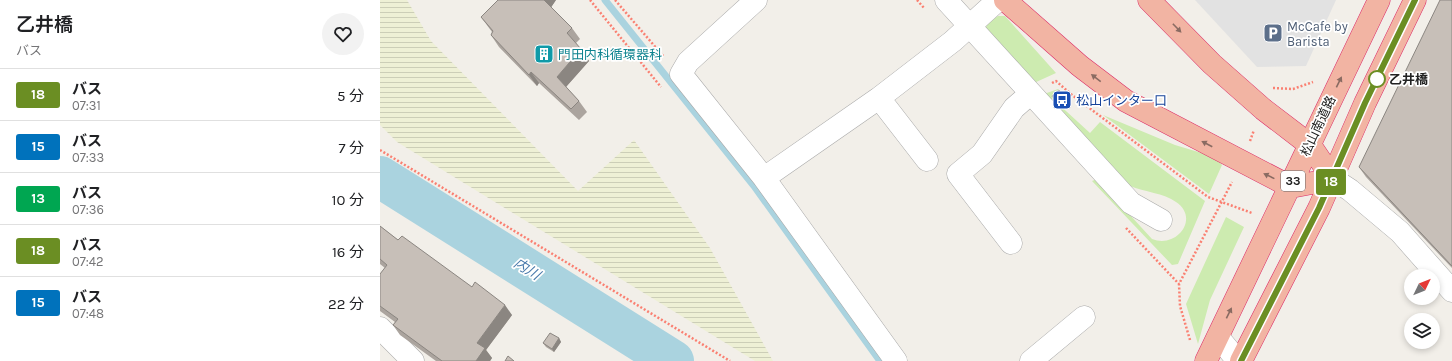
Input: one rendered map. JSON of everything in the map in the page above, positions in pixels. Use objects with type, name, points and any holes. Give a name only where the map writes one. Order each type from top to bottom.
[{"type":"highway","name":"33","points":[[1005,0],[1080,66],[1126,101],[1291,187],[1333,179],[1310,146],[1263,109],[1212,64],[1149,0]]},
{"type":"highway","name":"松山南道路","points":[[1206,361],[1291,187],[1379,0]]},
{"type":"highway","points":[[1241,361],[1333,179],[1365,103],[1415,0]]},
{"type":"street","points":[[756,0],[688,62],[674,79],[764,178],[896,361]]},
{"type":"street","points":[[946,0],[1030,94],[1131,203],[1161,220]]},
{"type":"street","points":[[764,178],[879,98],[953,40],[998,0]]},
{"type":"street","points":[[1011,243],[958,174],[982,154],[1014,108],[1030,94]]},
{"type":"street","points":[[879,98],[927,160]]},
{"type":"street","points":[[1333,179],[1350,190],[1400,232],[1452,291]]},
{"type":"street","points":[[1031,361],[1084,317]]},
{"type":"street","points":[[380,328],[413,361]]},
{"type":"street","points":[[1218,337],[1238,361]]},
{"type":"path","points":[[590,0],[661,88],[674,79],[673,68],[615,0]]},
{"type":"path","points":[[1030,94],[1056,81],[1072,95],[1208,197],[1273,222]]},
{"type":"path","points":[[1190,342],[1180,306],[1179,284],[1242,162],[1270,88],[1293,89],[1314,82]]},
{"type":"path","points":[[380,150],[730,361]]},
{"type":"green space","points":[[380,0],[407,0],[431,41],[578,191],[634,140],[710,248],[773,361],[755,361],[397,142],[380,125]]},
{"type":"green space","points":[[998,16],[1005,16],[1056,73],[1034,83],[985,29],[988,23]]},
{"type":"green space","points":[[1058,89],[1061,93],[1054,100],[1090,133],[1100,122],[1205,201],[1178,264],[1172,265],[1092,181],[1097,179],[1152,239],[1161,241],[1170,240],[1177,236],[1186,223],[1186,216],[1183,209],[1171,199],[1130,186],[1044,94]]},
{"type":"green space","points":[[1103,115],[1175,145],[1215,157],[1222,165],[1209,194]]},
{"type":"green space","points":[[1226,217],[1244,227],[1210,300],[1198,344],[1186,304]]},
{"type":"shaded area","name":"McCafe by Barista","points":[[1195,0],[1336,0],[1306,66],[1257,67]]},
{"type":"building","name":"門田内科循環器科","points":[[498,0],[544,0],[572,28],[567,33],[581,49],[557,77],[579,101],[571,109],[531,72],[529,75],[491,35],[493,31],[481,17]]},
{"type":"building","points":[[1440,0],[1452,0],[1452,266],[1359,167]]},
{"type":"building","points":[[1059,90],[1067,98],[1059,105],[1052,96]]},
{"type":"building","points":[[380,226],[398,240],[402,236],[472,287],[475,282],[505,305],[477,343],[485,348],[476,361],[442,361],[393,325],[398,319],[380,306],[380,274],[387,265],[380,259]]},
{"type":"building","points":[[550,333],[559,338],[552,349],[543,343]]},
{"type":"building","points":[[508,356],[514,361],[505,361]]},
{"type":"waterway","points":[[605,0],[754,186],[880,361]]},
{"type":"waterway","name":"内川","points":[[380,177],[673,361]]},
{"type":"bus line","name":"18","points":[[1241,361],[1333,179],[1365,103],[1415,0]]},
{"type":"place","name":"McCafe by Barista","points":[[1273,33]]},
{"type":"place","name":"門田内科循環器科","points":[[544,54]]},
{"type":"place","name":"乙井橋","points":[[1377,79]]},
{"type":"place","name":"松山インター口","points":[[1062,100]]}]
